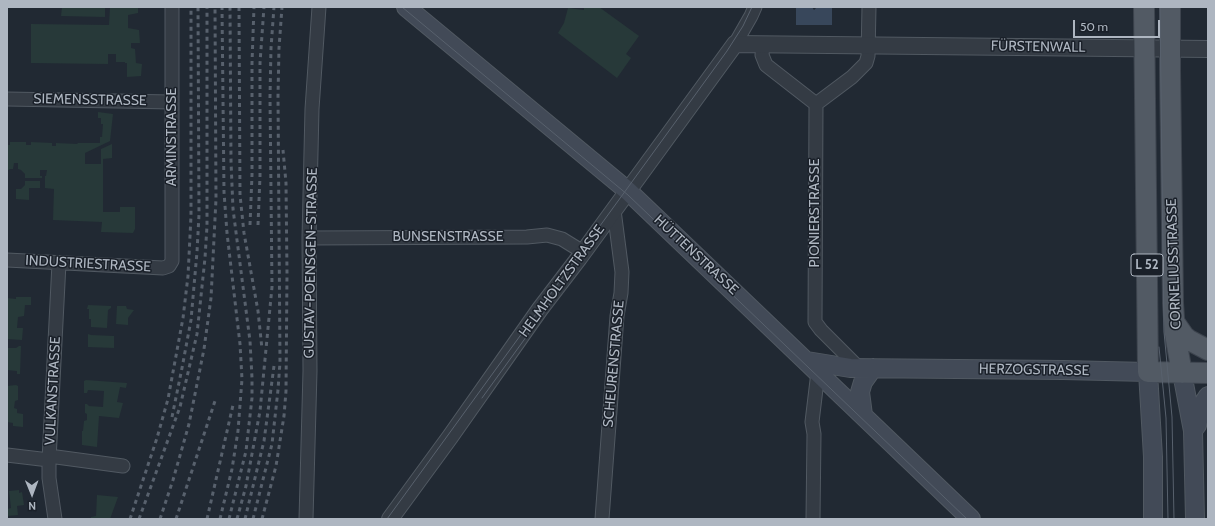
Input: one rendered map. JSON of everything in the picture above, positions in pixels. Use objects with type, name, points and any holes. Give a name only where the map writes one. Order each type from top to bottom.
[{"type":"main road","name":"HÜTTENSTRASSE","points":[[406,7],[628,191],[971,519]]},
{"type":"main road","name":"CORNELIUSSTRASSE","points":[[1144,7],[1148,372],[1152,450],[1153,519]]},
{"type":"main road","name":"CORNELIUSSTRASSE","points":[[1170,7],[1173,303],[1175,334],[1193,431],[1194,519]]},
{"type":"main road","points":[[1175,323],[1184,336],[1208,350]]},
{"type":"main road","name":"HERZOGSTRASSE","points":[[812,367],[1208,373]]},
{"type":"main road","points":[[863,415],[860,397],[861,386],[866,377],[866,368]]},
{"type":"main road","points":[[1193,431],[1197,425],[1202,405],[1208,396]]},
{"type":"street","name":"ARMINSTRASSE","points":[[169,266],[172,261],[173,253],[172,7]]},
{"type":"street","name":"GUSTAV-POENSGEN-STRASSE","points":[[306,519],[310,371],[309,238],[313,96],[319,7]]},
{"type":"street","points":[[735,44],[755,7]]},
{"type":"street","points":[[762,44],[762,55],[766,65],[816,104],[852,77],[866,63],[869,45],[869,7]]},
{"type":"street","name":"HELMHOLTZSTRASSE","points":[[390,519],[540,309],[735,44]]},
{"type":"street","name":"FÜRSTENWALL","points":[[735,44],[1208,49]]},
{"type":"street","name":"SIEMENSSTRASSE","points":[[7,99],[172,102]]},
{"type":"street","name":"PIONIERSTRASSE","points":[[816,104],[815,322],[821,330],[866,368]]},
{"type":"street","name":"SCHEURENSTRASSE","points":[[602,519],[617,316],[621,293],[622,272],[614,210]]},
{"type":"street","name":"BUNSENSTRASSE","points":[[309,238],[547,236],[562,239],[583,252]]},
{"type":"street","name":"INDUSTRIESTRASSE","points":[[7,260],[157,268],[169,266]]},
{"type":"street","name":"VULKANSTRASSE","points":[[55,519],[49,478],[49,458],[59,263]]},
{"type":"street","points":[[812,367],[812,422],[814,434],[813,519]]},
{"type":"street","points":[[7,456],[49,458],[123,466]]},
{"type":"shaded area","points":[[62,7],[105,7],[105,17],[61,16]]},
{"type":"shaded area","points":[[110,7],[140,7],[138,8],[138,13],[128,15],[128,28],[139,30],[140,43],[131,43],[131,48],[135,49],[136,63],[142,64],[141,76],[127,77],[127,63],[116,62],[116,54],[108,54],[108,64],[31,63],[31,24],[109,25]]},
{"type":"shaded area","points":[[584,7],[599,7],[639,36],[626,54],[631,58],[617,78],[558,33],[564,23],[568,8],[584,10]]},
{"type":"shaded area","points":[[98,112],[113,114],[110,141],[85,153],[85,164],[101,164],[101,149],[112,144],[112,158],[103,159],[103,212],[120,212],[120,207],[135,207],[135,229],[133,233],[101,232],[102,222],[53,220],[54,189],[45,188],[45,176],[47,170],[40,170],[40,176],[42,176],[42,178],[25,178],[25,174],[18,169],[18,163],[14,163],[13,169],[7,171],[7,145],[10,145],[10,142],[26,142],[26,145],[31,145],[31,142],[52,143],[52,146],[56,146],[56,143],[100,143],[103,124],[101,124],[101,118],[98,118]]},
{"type":"shaded area","points":[[25,181],[40,181],[40,188],[29,188],[29,200],[16,199],[16,189],[21,189],[25,185]]},
{"type":"shaded area","points":[[16,297],[31,297],[31,305],[25,305],[24,316],[18,317],[17,328],[23,328],[22,340],[7,339],[7,298],[16,299]]},
{"type":"shaded area","points":[[88,305],[111,306],[108,310],[107,328],[91,327],[89,309],[87,309]]},
{"type":"shaded area","points":[[117,306],[126,306],[127,309],[134,310],[128,318],[128,325],[116,324]]},
{"type":"shaded area","points":[[88,334],[114,336],[114,348],[88,347]]},
{"type":"shaded area","points":[[21,346],[20,374],[17,374],[17,371],[7,370],[7,348],[16,348]]},
{"type":"shaded area","points":[[84,381],[127,383],[126,388],[120,387],[117,402],[123,403],[119,418],[99,416],[97,447],[82,445],[84,421],[87,420],[85,404],[89,406],[103,407],[104,391],[88,390],[87,393],[84,393]]},
{"type":"shaded area","points":[[7,386],[18,386],[18,400],[15,401],[14,408],[17,409],[17,413],[23,414],[23,427],[13,426],[13,423],[7,422]]},
{"type":"shaded area","points":[[19,490],[19,493],[22,492],[24,505],[17,506],[18,515],[7,516],[7,509],[11,508],[9,491]]},
{"type":"shaded area","points":[[97,495],[118,497],[110,519],[91,519],[91,517],[96,516]]},
{"type":"water","points":[[812,7],[814,10],[817,7],[832,7],[832,25],[796,25],[796,8]]},
{"type":"tram line","points":[[402,7],[628,195],[967,519]]},
{"type":"tram line","points":[[387,519],[727,51],[743,26],[752,7]]},
{"type":"tram line","points":[[1160,7],[1164,332],[1172,417],[1174,519]]},
{"type":"tram line","points":[[482,398],[576,268]]},
{"type":"tram line","points":[[1159,347],[1166,418],[1168,519]]},
{"type":"railway","points":[[130,519],[157,438],[168,399],[183,318],[188,276],[191,216],[191,7]]},
{"type":"railway","points":[[172,417],[191,320],[197,252],[199,215],[198,7]]},
{"type":"railway","points":[[139,519],[180,407],[197,334],[207,226],[207,7]]},
{"type":"railway","points":[[160,519],[189,424],[204,349],[211,298],[216,199],[215,7]]},
{"type":"railway","points":[[220,519],[232,469],[238,431],[242,379],[240,344],[227,233],[224,192],[222,7]]},
{"type":"railway","points":[[229,519],[246,451],[252,398],[250,341],[233,209],[231,161],[230,7]]},
{"type":"railway","points":[[239,7],[240,195],[244,233],[258,311],[262,349]]},
{"type":"railway","points":[[250,225],[254,7]]},
{"type":"railway","points":[[258,225],[260,176],[260,63],[264,7]]},
{"type":"railway","points":[[237,519],[246,486],[260,411],[272,287],[270,97],[274,7]]},
{"type":"railway","points":[[253,519],[272,444],[280,362],[278,96],[282,7]]},
{"type":"railway","points":[[262,519],[276,466],[284,416],[286,391],[286,183],[283,150]]},
{"type":"railway","points":[[245,519],[264,441],[274,366]]},
{"type":"railway","points":[[176,519],[215,401]]},
{"type":"railway","points":[[207,519],[233,405]]}]
